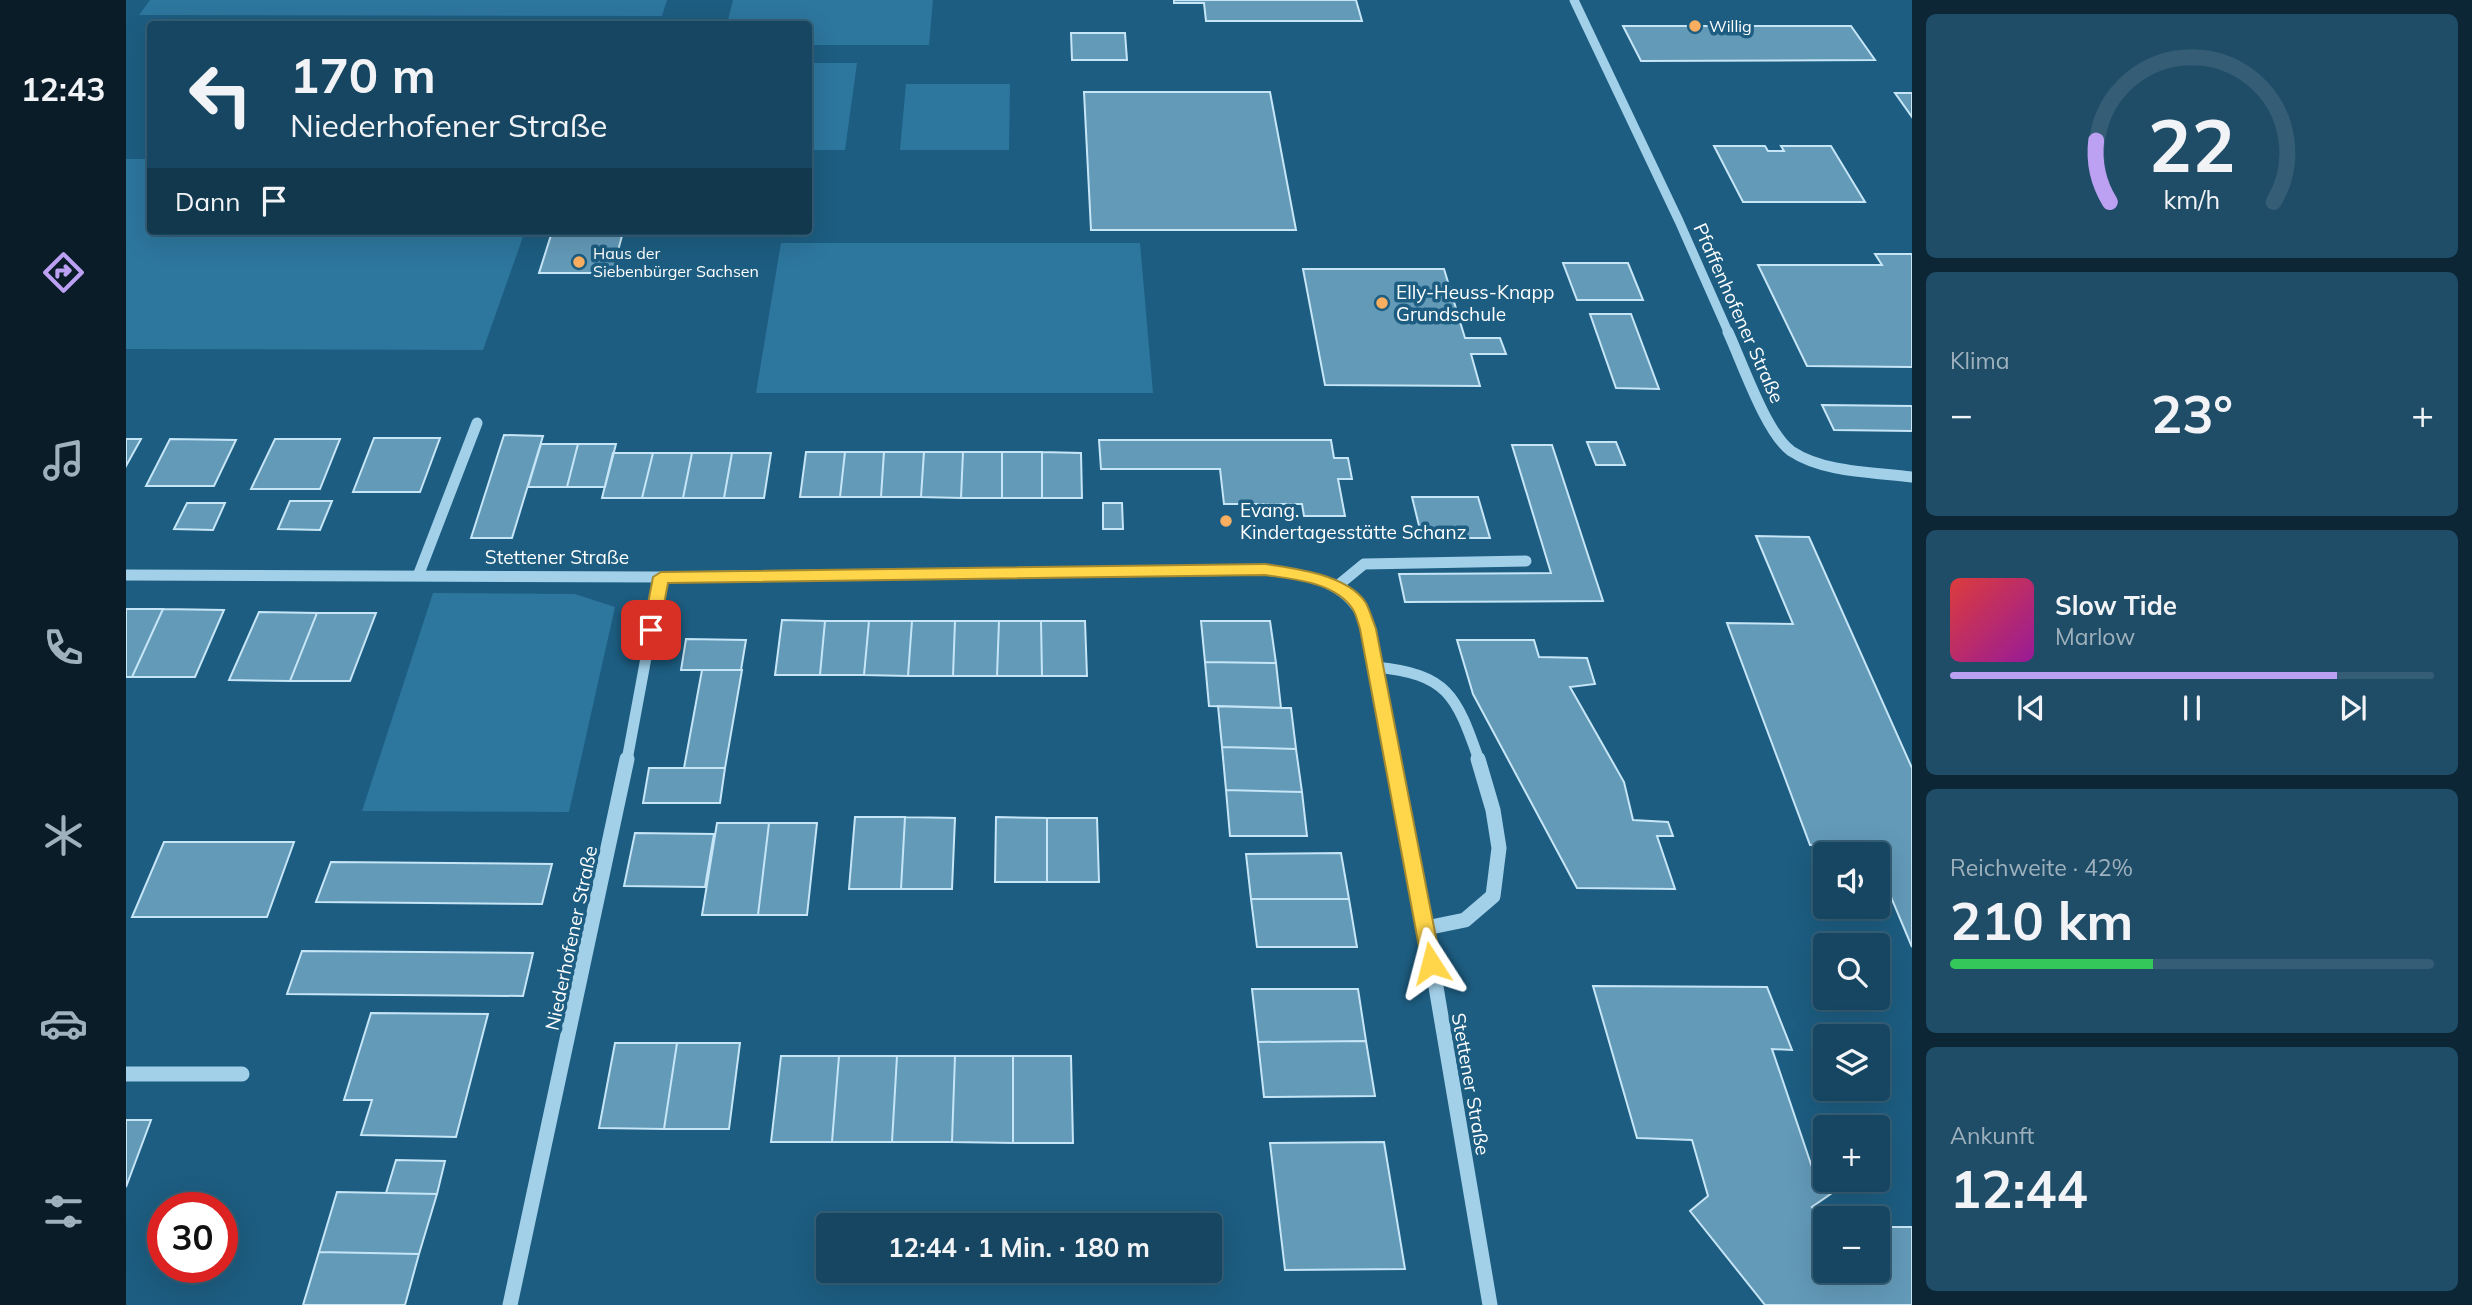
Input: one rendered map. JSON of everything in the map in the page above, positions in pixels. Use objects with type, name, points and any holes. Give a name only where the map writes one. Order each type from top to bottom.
[{"type":"street","name":"Pfaffenhofener Straße","points":[[1574,0],[1679,221],[1770,426],[1790,450],[1821,464],[1912,478]]},
{"type":"street","points":[[418,576],[477,423]]},
{"type":"street","points":[[1336,587],[1364,564],[1526,561]]},
{"type":"street","name":"Stettener Straße","points":[[126,575],[661,577],[1265,570],[1302,574],[1336,587],[1359,605],[1368,629],[1426,928],[1490,1305]]},
{"type":"street","name":"Niederhofener Straße","points":[[510,1305],[612,838],[661,577]]},
{"type":"street","points":[[1375,667],[1410,671],[1440,684],[1462,713],[1479,762],[1499,848],[1493,896],[1465,920],[1426,928]]},
{"type":"street","points":[[126,1074],[242,1074]]},
{"type":"shaded area","points":[[150,0],[667,0],[662,16],[139,15]]},
{"type":"shaded area","points":[[733,0],[933,0],[929,45],[812,45],[812,21],[728,21]]},
{"type":"shaded area","points":[[812,63],[857,63],[845,150],[812,150]]},
{"type":"shaded area","points":[[906,84],[1010,84],[1009,150],[900,150]]},
{"type":"shaded area","points":[[126,159],[147,159],[147,235],[524,235],[483,350],[126,349]]},
{"type":"shaded area","points":[[781,243],[1140,243],[1153,393],[756,393]]},
{"type":"shaded area","points":[[433,593],[575,594],[615,607],[569,812],[362,811]]},
{"type":"building","points":[[1174,0],[1356,0],[1362,21],[1206,21],[1204,3],[1174,3]]},
{"type":"building","points":[[1623,26],[1851,26],[1875,60],[1641,61]]},
{"type":"building","points":[[1071,33],[1125,33],[1127,60],[1072,60]]},
{"type":"building","points":[[1084,92],[1270,92],[1296,230],[1091,230]]},
{"type":"building","points":[[1895,93],[1912,93],[1912,117]]},
{"type":"building","points":[[1714,146],[1765,146],[1768,151],[1784,151],[1781,146],[1831,146],[1865,202],[1743,202]]},
{"type":"building","name":"Haus der Siebenbürger Sachsen","points":[[551,235],[622,235],[612,273],[539,273]]},
{"type":"building","points":[[1875,254],[1912,254],[1912,367],[1807,366],[1758,265],[1882,265]]},
{"type":"building","points":[[1563,263],[1628,263],[1643,300],[1577,300]]},
{"type":"building","name":"Elly-Heuss-Knapp Grundschule","points":[[1303,269],[1444,269],[1465,338],[1500,338],[1506,354],[1471,354],[1480,386],[1325,385]]},
{"type":"building","points":[[1590,314],[1631,314],[1659,389],[1616,388]]},
{"type":"building","points":[[1822,405],[1912,406],[1912,431],[1834,430]]},
{"type":"building","points":[[504,435],[543,436],[512,538],[471,538]]},
{"type":"building","points":[[374,438],[440,438],[420,492],[353,492]]},
{"type":"building","points":[[126,439],[141,439],[126,466]]},
{"type":"building","points":[[170,439],[236,440],[214,486],[146,486]]},
{"type":"building","points":[[275,439],[340,439],[320,489],[251,489]]},
{"type":"building","points":[[1099,440],[1331,440],[1334,458],[1348,458],[1352,479],[1338,479],[1345,516],[1304,516],[1302,504],[1224,504],[1220,469],[1101,469]]},
{"type":"building","points":[[1587,442],[1616,442],[1625,465],[1596,465]]},
{"type":"building","points":[[541,444],[578,444],[567,487],[528,487]]},
{"type":"building","points":[[578,444],[616,444],[605,487],[567,487]]},
{"type":"building","points":[[1512,445],[1552,445],[1603,601],[1405,602],[1399,574],[1551,573]]},
{"type":"building","points":[[806,452],[845,452],[840,497],[800,497]]},
{"type":"building","points":[[845,452],[884,452],[881,497],[840,497]]},
{"type":"building","points":[[884,452],[924,452],[921,497],[881,497]]},
{"type":"building","points":[[924,452],[963,452],[961,498],[921,497]]},
{"type":"building","points":[[963,452],[1002,452],[1002,498],[961,498]]},
{"type":"building","points":[[1002,452],[1042,452],[1042,498],[1002,498]]},
{"type":"building","points":[[1042,452],[1081,453],[1082,498],[1042,498]]},
{"type":"building","points":[[613,453],[653,453],[642,498],[602,498]]},
{"type":"building","points":[[653,453],[692,453],[683,498],[642,498]]},
{"type":"building","points":[[692,453],[732,453],[724,498],[683,498]]},
{"type":"building","points":[[732,453],[771,453],[764,498],[724,498]]},
{"type":"building","points":[[1412,497],[1478,497],[1490,538],[1422,538]]},
{"type":"building","points":[[290,501],[332,501],[320,530],[278,529]]},
{"type":"building","points":[[187,503],[225,503],[213,530],[174,529]]},
{"type":"building","points":[[1103,503],[1122,503],[1123,529],[1103,529]]},
{"type":"building","points":[[1756,536],[1809,537],[1912,768],[1912,947],[1890,895],[1890,842],[1813,842],[1813,845],[1810,845],[1727,623],[1793,624]]},
{"type":"building","points":[[126,609],[163,609],[132,677],[126,677]]},
{"type":"building","points":[[163,609],[224,610],[195,677],[132,677]]},
{"type":"building","points":[[259,612],[317,613],[290,681],[229,680]]},
{"type":"building","points":[[317,613],[376,613],[350,681],[290,681]]},
{"type":"building","points":[[782,620],[825,621],[820,675],[775,675]]},
{"type":"building","points":[[825,621],[869,621],[864,675],[820,675]]},
{"type":"building","points":[[869,621],[912,621],[908,676],[864,675]]},
{"type":"building","points":[[912,621],[955,621],[953,676],[908,676]]},
{"type":"building","points":[[955,621],[999,621],[997,676],[953,676]]},
{"type":"building","points":[[999,621],[1041,621],[1042,676],[997,676]]},
{"type":"building","points":[[1041,621],[1085,621],[1087,676],[1042,676]]},
{"type":"building","points":[[1201,621],[1270,621],[1276,663],[1205,662]]},
{"type":"building","points":[[686,639],[746,640],[741,670],[681,670]]},
{"type":"building","points":[[1457,640],[1534,640],[1539,657],[1587,658],[1595,684],[1570,687],[1624,782],[1633,820],[1668,822],[1673,836],[1657,836],[1675,889],[1577,888],[1473,694]]},
{"type":"building","points":[[1205,662],[1276,663],[1281,708],[1209,706]]},
{"type":"building","points":[[702,670],[742,670],[725,768],[684,768]]},
{"type":"building","points":[[1218,706],[1291,708],[1296,749],[1222,747]]},
{"type":"building","points":[[1222,747],[1296,749],[1302,792],[1226,790]]},
{"type":"building","points":[[649,768],[725,768],[720,803],[643,803]]},
{"type":"building","points":[[1226,790],[1302,792],[1307,836],[1230,836]]},
{"type":"building","points":[[855,817],[905,817],[901,889],[849,889]]},
{"type":"building","points":[[905,817],[955,818],[952,889],[901,889]]},
{"type":"building","points":[[996,817],[1047,818],[1047,882],[995,882]]},
{"type":"building","points":[[1047,818],[1097,818],[1099,882],[1047,882]]},
{"type":"building","points":[[717,823],[769,823],[758,915],[702,915]]},
{"type":"building","points":[[769,823],[817,823],[807,915],[758,915]]},
{"type":"building","points":[[635,833],[714,834],[705,887],[624,886]]},
{"type":"building","points":[[164,842],[294,842],[267,917],[132,917]]},
{"type":"building","points":[[1341,853],[1349,899],[1251,899],[1246,854]]},
{"type":"building","points":[[331,862],[552,864],[542,904],[316,902]]},
{"type":"building","points":[[1251,899],[1349,899],[1357,947],[1257,947]]},
{"type":"building","points":[[302,951],[533,953],[523,996],[287,994]]},
{"type":"building","points":[[1593,986],[1767,987],[1792,1050],[1772,1049],[1813,1170],[1813,1192],[1832,1193],[1812,1207],[1813,1283],[1890,1283],[1890,1227],[1912,1227],[1912,1305],[1765,1305],[1690,1211],[1708,1196],[1692,1140],[1637,1138]]},
{"type":"building","points":[[1252,989],[1358,989],[1366,1041],[1258,1042]]},
{"type":"building","points":[[371,1013],[488,1014],[456,1137],[361,1135],[372,1100],[344,1100]]},
{"type":"building","points":[[1366,1041],[1375,1096],[1264,1097],[1258,1042]]},
{"type":"building","points":[[615,1043],[677,1043],[664,1129],[599,1128]]},
{"type":"building","points":[[677,1043],[740,1043],[729,1129],[664,1129]]},
{"type":"building","points":[[781,1056],[839,1056],[832,1142],[771,1142]]},
{"type":"building","points":[[839,1056],[897,1056],[892,1142],[832,1142]]},
{"type":"building","points":[[897,1056],[955,1056],[952,1142],[892,1142]]},
{"type":"building","points":[[955,1056],[1013,1056],[1013,1143],[952,1142]]},
{"type":"building","points":[[1013,1056],[1071,1056],[1073,1143],[1013,1143]]},
{"type":"building","points":[[126,1120],[151,1120],[126,1187]]},
{"type":"building","points":[[1384,1142],[1405,1269],[1285,1270],[1270,1143]]},
{"type":"building","points":[[396,1160],[445,1161],[437,1194],[386,1193]]},
{"type":"building","points":[[337,1192],[437,1194],[419,1254],[319,1252]]},
{"type":"building","points":[[319,1252],[419,1254],[405,1305],[303,1305]]},
{"type":"place","name":"Willig","points":[[1695,26]]},
{"type":"place","name":"Haus der Siebenbürger Sachsen","points":[[579,262]]},
{"type":"place","name":"Elly-Heuss-Knapp Grundschule","points":[[1382,303]]},
{"type":"place","name":"Evang. Kindertagesstätte Schanz","points":[[1226,521]]},
{"type":"route","points":[[651,630],[661,577],[1265,570],[1302,574],[1336,587],[1359,605],[1368,629],[1431,963]]}]
